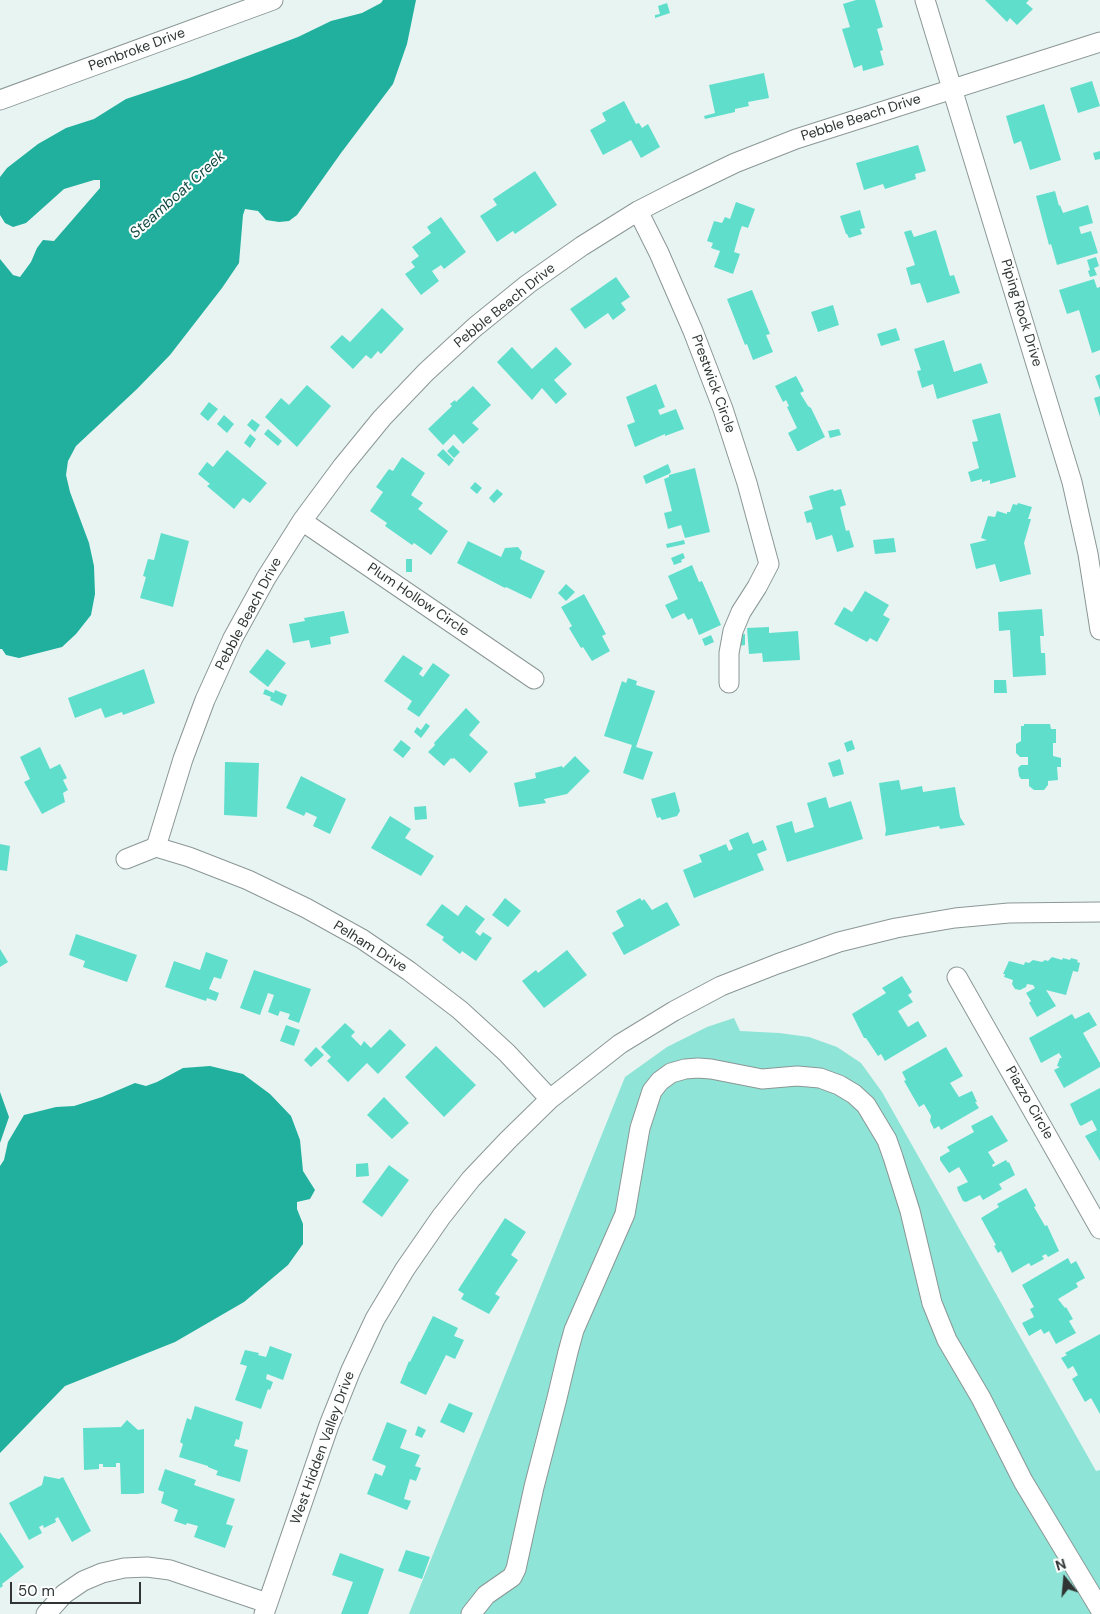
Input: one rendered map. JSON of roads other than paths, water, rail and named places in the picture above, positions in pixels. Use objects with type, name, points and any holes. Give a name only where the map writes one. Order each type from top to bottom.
[{"type":"street","name":"Pembroke Drive","points":[[0,99],[273,0]]},
{"type":"street","name":"Piping Rock Drive","points":[[925,0],[1072,482],[1088,554],[1100,630]]},
{"type":"street","name":"Pebble Beach Drive","points":[[156,847],[183,758],[205,700],[233,638],[266,578],[302,521],[342,466],[382,418],[426,372],[475,327],[543,273],[582,246],[638,211],[735,163],[796,139],[1100,42]]},
{"type":"street","name":"Prestwick Circle","points":[[638,211],[659,252],[693,331],[723,409],[747,483],[769,564],[757,588],[741,612],[733,631],[729,654],[729,683]]},
{"type":"street","name":"Plum Hollow Circle","points":[[302,521],[534,679]]},
{"type":"street","points":[[126,859],[156,847]]},
{"type":"street","name":"Pelham Drive","points":[[156,847],[189,857],[248,880],[306,908],[362,939],[409,971],[460,1010],[506,1053],[550,1099]]},
{"type":"street","name":"West Hidden Valley Drive","points":[[265,1609],[329,1425],[351,1370],[376,1320],[405,1269],[441,1217],[471,1179],[550,1099],[620,1044],[720,986],[840,942],[896,928],[955,918],[1009,913],[1100,912]]},
{"type":"street","name":"Piazzo Circle","points":[[957,977],[1100,1229]]},
{"type":"street","points":[[471,1614],[486,1595],[512,1577],[516,1569],[534,1487],[574,1330],[626,1214],[640,1128],[652,1091],[660,1081],[671,1073],[685,1068],[711,1068],[762,1079],[797,1076],[820,1078],[839,1085],[854,1094],[866,1106],[887,1140],[893,1157],[910,1211],[932,1303],[947,1340],[981,1398],[1024,1481],[1100,1609]]},
{"type":"street","points":[[46,1614],[64,1594],[83,1581],[102,1573],[124,1568],[147,1566],[170,1570],[265,1609]]},
{"type":"water","name":"Steamboat Creek","points":[[383,0],[416,0],[407,44],[393,84],[297,215],[289,221],[279,222],[266,220],[258,211],[245,209],[239,263],[222,288],[170,355],[76,446],[68,461],[66,475],[70,492],[89,543],[94,566],[95,594],[91,615],[76,634],[62,647],[19,658],[6,655],[0,649],[0,259],[13,275],[20,277],[43,240],[54,241],[100,188],[100,180],[64,189],[26,223],[13,227],[5,223],[0,215],[0,177],[7,168],[38,144],[66,128],[94,119],[126,99],[189,78],[298,37],[331,21],[362,13]]},
{"type":"water","points":[[210,1066],[243,1074],[270,1094],[291,1116],[300,1140],[303,1171],[315,1190],[310,1199],[297,1202],[297,1209],[303,1224],[303,1244],[288,1265],[244,1302],[175,1342],[65,1386],[0,1453],[0,1166],[4,1160],[8,1142],[24,1115],[56,1107],[74,1106],[135,1083],[146,1086],[183,1068]]},
{"type":"water","points":[[0,1092],[9,1117],[0,1143]]}]
